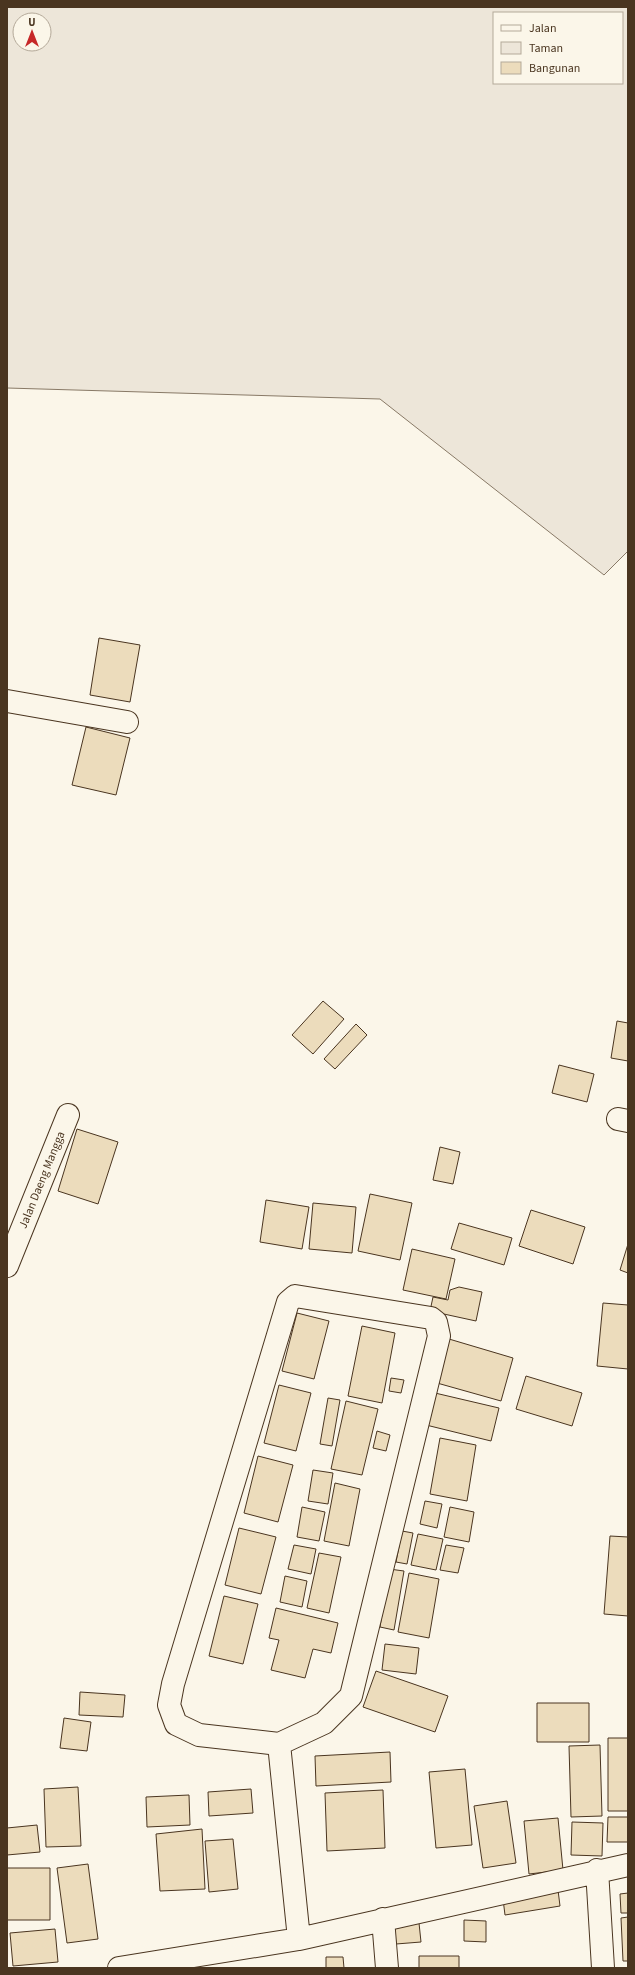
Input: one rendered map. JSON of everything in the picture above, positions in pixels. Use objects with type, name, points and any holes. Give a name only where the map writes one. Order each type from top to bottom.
[{"type":"street","points":[[7,701],[127,722]]},
{"type":"street","name":"Jalan Daeng Mangga","points":[[7,1266],[68,1115]]},
{"type":"street","points":[[295,1296],[431,1318],[436,1322],[439,1336],[351,1696],[324,1723],[279,1744],[198,1735],[176,1724],[169,1706],[173,1684],[288,1302],[295,1296]]},
{"type":"street","points":[[279,1744],[299,1939]]},
{"type":"street","points":[[119,1968],[299,1939],[597,1870],[628,1865]]},
{"type":"street","points":[[597,1870],[603,1968]]},
{"type":"street","points":[[383,1919],[387,1968]]},
{"type":"green space","points":[[7,7],[628,7],[628,551],[604,575],[380,399],[7,388]]},
{"type":"building","points":[[99,638],[140,645],[130,702],[90,695]]},
{"type":"building","points":[[86,727],[130,738],[116,795],[72,785]]},
{"type":"building","points":[[323,1001],[344,1019],[313,1054],[292,1035]]},
{"type":"building","points":[[617,1021],[628,1023],[628,1061],[611,1058]]},
{"type":"building","points":[[356,1024],[367,1035],[335,1069],[324,1059]]},
{"type":"building","points":[[559,1065],[594,1074],[587,1102],[552,1093]]},
{"type":"building","points":[[77,1129],[118,1142],[98,1204],[58,1191]]},
{"type":"building","points":[[440,1147],[460,1152],[453,1184],[433,1180]]},
{"type":"building","points":[[370,1194],[412,1203],[400,1260],[358,1251]]},
{"type":"building","points":[[266,1200],[309,1207],[302,1249],[260,1242]]},
{"type":"building","points":[[313,1203],[356,1207],[352,1253],[309,1249]]},
{"type":"building","points":[[531,1210],[585,1227],[573,1264],[519,1246]]},
{"type":"building","points":[[459,1223],[512,1238],[504,1265],[451,1249]]},
{"type":"building","points":[[628,1244],[628,1273],[620,1270]]},
{"type":"building","points":[[412,1249],[455,1259],[446,1299],[403,1290]]},
{"type":"building","points":[[459,1287],[482,1292],[476,1321],[430,1311],[433,1297],[448,1300],[450,1290]]},
{"type":"building","points":[[603,1303],[628,1305],[628,1369],[597,1366]]},
{"type":"building","points":[[297,1313],[329,1321],[314,1379],[282,1371]]},
{"type":"building","points":[[362,1326],[395,1333],[382,1403],[348,1396]]},
{"type":"building","points":[[449,1339],[513,1358],[501,1401],[437,1383]]},
{"type":"building","points":[[526,1376],[582,1393],[572,1426],[516,1409]]},
{"type":"building","points":[[391,1378],[404,1380],[401,1393],[389,1391]]},
{"type":"building","points":[[279,1385],[311,1393],[296,1451],[264,1443]]},
{"type":"building","points":[[435,1393],[499,1408],[491,1441],[426,1425]]},
{"type":"building","points":[[328,1398],[340,1400],[332,1446],[320,1444]]},
{"type":"building","points":[[346,1401],[378,1409],[362,1475],[331,1469]]},
{"type":"building","points":[[377,1431],[390,1435],[386,1451],[373,1448]]},
{"type":"building","points":[[440,1438],[476,1445],[467,1501],[430,1494]]},
{"type":"building","points":[[258,1456],[293,1465],[278,1522],[244,1513]]},
{"type":"building","points":[[313,1470],[333,1473],[328,1504],[308,1501]]},
{"type":"building","points":[[335,1483],[360,1489],[349,1546],[324,1541]]},
{"type":"building","points":[[425,1501],[442,1504],[437,1528],[420,1524]]},
{"type":"building","points":[[302,1507],[325,1512],[319,1541],[297,1537]]},
{"type":"building","points":[[450,1507],[474,1512],[469,1542],[444,1537]]},
{"type":"building","points":[[239,1528],[276,1537],[261,1594],[225,1585]]},
{"type":"building","points":[[402,1531],[413,1533],[407,1564],[396,1562]]},
{"type":"building","points":[[418,1534],[443,1539],[436,1570],[411,1565]]},
{"type":"building","points":[[610,1536],[628,1537],[628,1616],[604,1614]]},
{"type":"building","points":[[294,1545],[316,1549],[311,1574],[288,1569]]},
{"type":"building","points":[[446,1545],[464,1548],[458,1573],[440,1570]]},
{"type":"building","points":[[319,1553],[341,1557],[329,1613],[307,1608]]},
{"type":"building","points":[[389,1569],[404,1571],[394,1630],[380,1627]]},
{"type":"building","points":[[409,1573],[439,1579],[429,1638],[398,1632]]},
{"type":"building","points":[[285,1576],[307,1581],[302,1607],[280,1602]]},
{"type":"building","points":[[224,1596],[258,1604],[243,1664],[209,1656]]},
{"type":"building","points":[[276,1608],[338,1623],[331,1653],[313,1649],[305,1678],[271,1670],[279,1640],[269,1638]]},
{"type":"building","points":[[385,1644],[419,1648],[416,1674],[382,1670]]},
{"type":"building","points":[[376,1671],[448,1696],[435,1732],[363,1707]]},
{"type":"building","points":[[80,1692],[125,1695],[123,1717],[79,1715]]},
{"type":"building","points":[[537,1703],[589,1703],[589,1742],[537,1742]]},
{"type":"building","points":[[64,1718],[91,1722],[87,1751],[60,1748]]},
{"type":"building","points":[[608,1738],[628,1738],[628,1811],[608,1811]]},
{"type":"building","points":[[600,1745],[602,1816],[571,1817],[569,1746]]},
{"type":"building","points":[[390,1752],[391,1782],[316,1786],[315,1756]]},
{"type":"building","points":[[465,1769],[472,1845],[436,1848],[429,1772]]},
{"type":"building","points":[[78,1787],[81,1846],[46,1847],[44,1789]]},
{"type":"building","points":[[251,1789],[253,1813],[209,1816],[208,1792]]},
{"type":"building","points":[[383,1790],[385,1848],[327,1851],[325,1793]]},
{"type":"building","points":[[189,1795],[190,1825],[147,1827],[146,1797]]},
{"type":"building","points":[[507,1801],[516,1863],[483,1868],[474,1806]]},
{"type":"building","points":[[608,1817],[628,1817],[628,1842],[607,1842]]},
{"type":"building","points":[[558,1818],[563,1870],[529,1874],[524,1821]]},
{"type":"building","points":[[572,1822],[603,1823],[602,1856],[571,1855]]},
{"type":"building","points":[[37,1825],[40,1852],[7,1855],[7,1828]]},
{"type":"building","points":[[202,1829],[205,1889],[160,1891],[156,1834]]},
{"type":"building","points":[[233,1839],[238,1889],[209,1892],[205,1841]]},
{"type":"building","points":[[88,1864],[98,1939],[67,1943],[57,1868]]},
{"type":"building","points":[[7,1868],[50,1868],[50,1920],[7,1920]]},
{"type":"building","points":[[558,1890],[560,1906],[505,1915],[503,1899]]},
{"type":"building","points":[[628,1893],[628,1913],[621,1913],[620,1894]]},
{"type":"building","points":[[628,1917],[628,1961],[623,1961],[621,1918]]},
{"type":"building","points":[[464,1920],[486,1921],[486,1942],[464,1941]]},
{"type":"building","points":[[419,1923],[421,1942],[396,1944],[394,1924]]},
{"type":"building","points":[[55,1929],[58,1962],[13,1966],[10,1933]]},
{"type":"building","points":[[419,1956],[459,1956],[459,1968],[419,1968]]},
{"type":"building","points":[[326,1957],[343,1957],[344,1968],[326,1968]]}]
